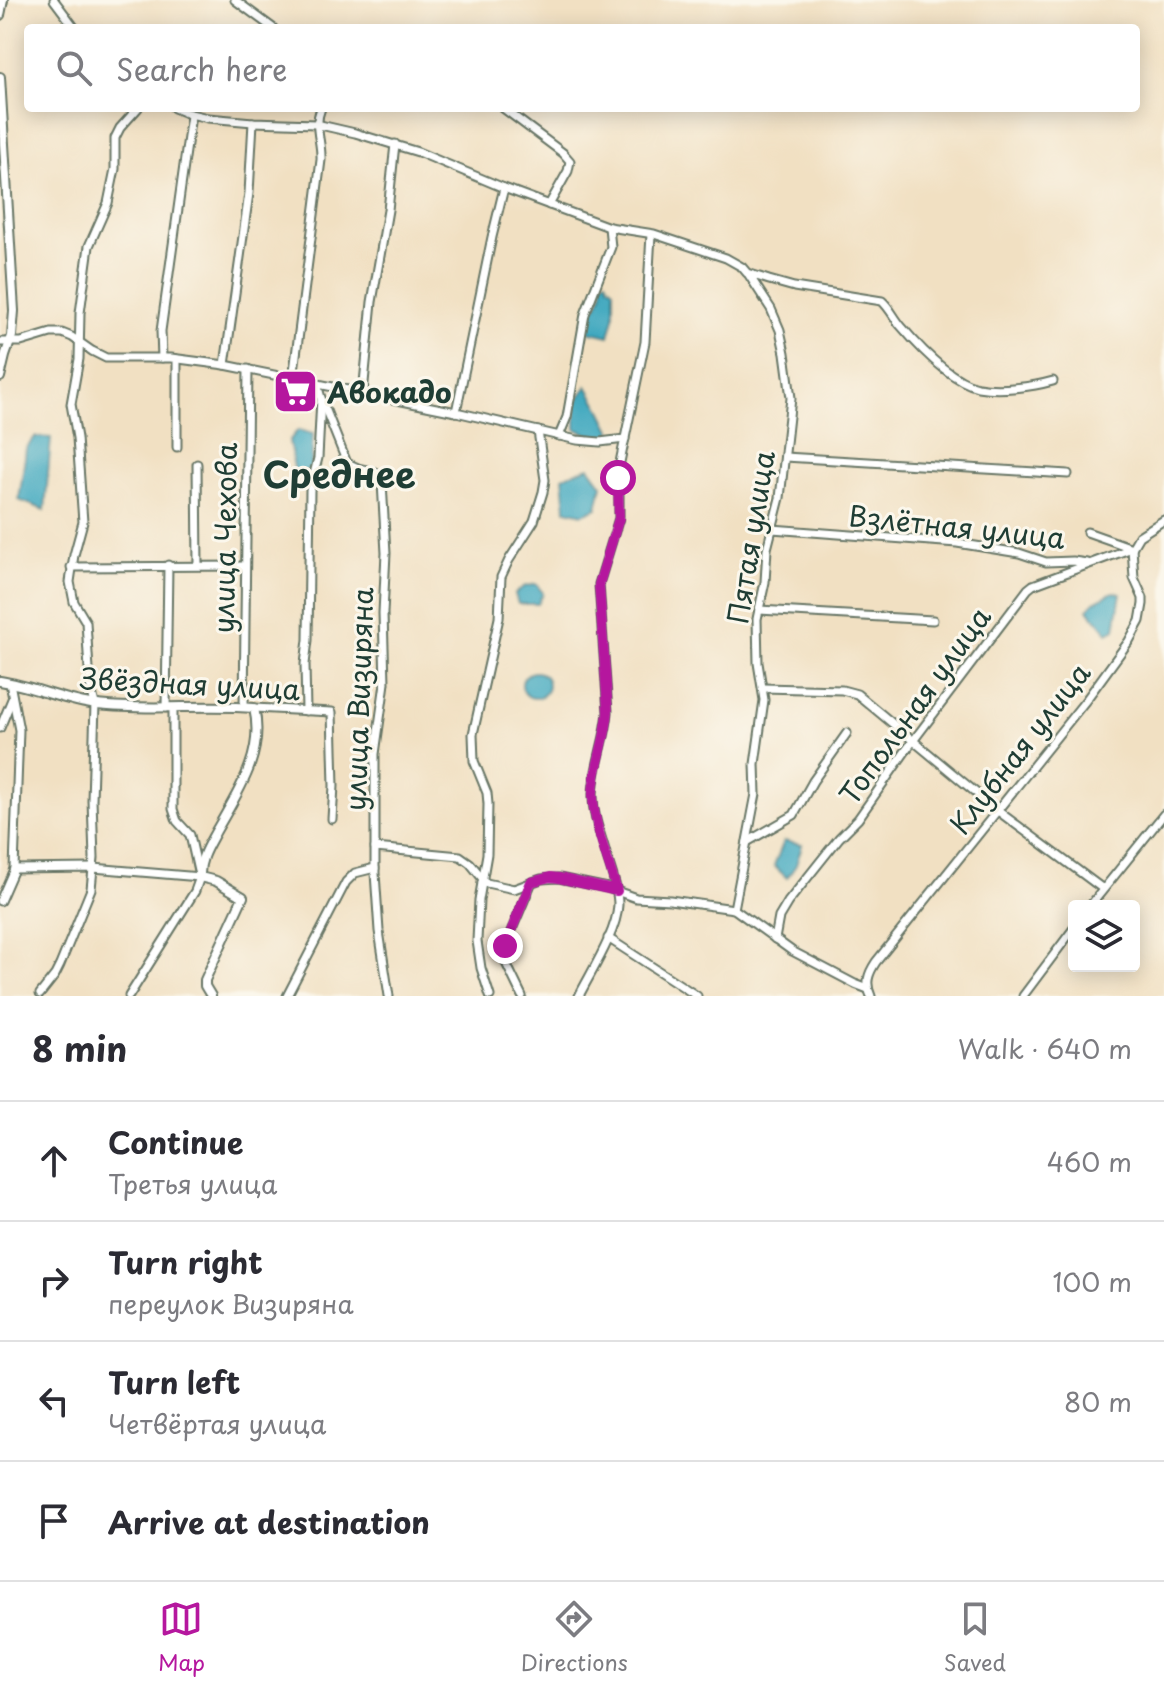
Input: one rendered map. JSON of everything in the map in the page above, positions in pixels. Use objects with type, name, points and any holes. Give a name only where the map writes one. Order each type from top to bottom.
[{"type":"street","points":[[0,15],[3,0]]},
{"type":"street","points":[[54,0],[72,24]]},
{"type":"street","points":[[235,0],[268,24]]},
{"type":"street","points":[[0,77],[14,302],[14,328],[0,377]]},
{"type":"street","points":[[40,994],[55,975],[91,889],[95,704],[90,685],[86,622],[71,592],[71,567],[83,522],[77,438],[71,404],[81,343],[80,313],[89,246],[108,203],[115,169],[115,138],[134,112]]},
{"type":"street","points":[[184,112],[253,122],[316,124],[395,144],[609,227],[651,234],[726,258],[747,273],[794,287],[882,301],[899,324],[943,367],[978,387],[1032,387],[1053,381]]},
{"type":"street","points":[[293,379],[321,160],[316,124],[320,112]]},
{"type":"street","points":[[508,112],[570,161],[568,171],[549,205]]},
{"type":"street","points":[[162,358],[161,331],[191,115]]},
{"type":"street","points":[[225,365],[249,193],[253,122]]},
{"type":"street","points":[[363,393],[372,302],[388,210],[395,144]]},
{"type":"street","points":[[456,412],[504,188]]},
{"type":"street","points":[[559,436],[567,417],[585,314],[611,247],[609,227]]},
{"type":"street","points":[[579,996],[617,915],[617,891],[597,825],[593,800],[608,712],[599,584],[619,518],[618,478],[645,342],[651,234]]},
{"type":"street","name":"Пятая улица","points":[[734,909],[756,794],[755,764],[764,711],[757,650],[759,610],[767,549],[780,498],[791,398],[783,340],[771,309],[747,273]]},
{"type":"street","points":[[0,342],[21,342],[62,333],[106,358],[162,358],[225,365],[588,442],[625,439]]},
{"type":"street","points":[[177,359],[177,447]]},
{"type":"street","name":"улица Чехова","points":[[248,369],[245,566],[249,708]]},
{"type":"street","points":[[306,711],[310,490],[318,458],[321,398],[317,384]]},
{"type":"street","name":"улица Визиряна","points":[[321,398],[347,463],[376,472],[382,482],[386,553],[383,613],[385,683],[375,754],[375,868],[379,931],[389,996]]},
{"type":"street","points":[[490,996],[477,941],[477,915],[487,854],[488,804],[487,793],[474,761],[473,734],[499,618],[501,577],[534,521],[543,492],[545,480],[538,431]]},
{"type":"street","points":[[785,457],[1068,474]]},
{"type":"street","points":[[197,464],[198,565]]},
{"type":"street","points":[[1132,548],[1144,532],[1164,520]]},
{"type":"street","name":"Взлётная улица","points":[[772,529],[957,543],[1019,553],[1046,562],[1089,564]]},
{"type":"street","name":"Взлётная улица","points":[[1087,532],[1132,548]]},
{"type":"street","name":"Топольная улица","points":[[775,939],[779,917],[788,902],[858,819],[1028,589],[1132,548]]},
{"type":"street","name":"Клубная улица","points":[[870,992],[868,976],[872,968],[1129,641],[1140,621],[1143,598],[1134,578],[1132,548]]},
{"type":"street","points":[[168,565],[173,809],[177,821],[190,835],[200,877]]},
{"type":"street","points":[[71,567],[245,566]]},
{"type":"street","points":[[759,610],[933,620]]},
{"type":"street","points":[[0,901],[14,869],[19,740],[18,719],[5,682]]},
{"type":"street","name":"Звёздная улица","points":[[5,682],[95,704],[332,712],[332,819]]},
{"type":"street","points":[[763,688],[850,691],[998,811],[1103,889]]},
{"type":"street","points":[[0,728],[12,699]]},
{"type":"street","points":[[129,996],[195,891],[201,861],[239,789],[255,750],[258,730],[249,708]]},
{"type":"street","points":[[747,842],[794,815],[820,770],[847,733]]},
{"type":"street","points":[[1095,900],[1164,814]]},
{"type":"street","points":[[375,848],[460,856],[470,863],[482,881],[514,889],[550,877],[636,898],[734,909],[792,951],[870,992]]},
{"type":"street","points":[[14,869],[93,868],[200,877],[216,881],[243,897],[205,980],[211,996]]},
{"type":"street","points":[[287,996],[346,882],[355,873],[375,868]]},
{"type":"street","points":[[522,996],[505,961],[505,946],[531,882]]},
{"type":"street","points":[[1023,996],[1068,936]]},
{"type":"street","points":[[608,938],[697,996]]},
{"type":"water","points":[[606,280],[614,289],[614,317],[609,336],[587,331],[590,313],[601,298],[602,281]]},
{"type":"water","points":[[587,386],[612,432],[604,440],[576,429],[576,402]]},
{"type":"water","points":[[298,430],[313,434],[311,469],[295,473],[289,441]]},
{"type":"water","points":[[35,437],[51,438],[45,510],[19,500],[26,449]]},
{"type":"water","points":[[589,467],[602,485],[597,508],[583,514],[566,510],[563,477]]},
{"type":"water","points":[[536,584],[543,593],[538,604],[518,604],[515,594],[523,587]]},
{"type":"water","points":[[1113,592],[1121,593],[1115,629],[1108,633],[1088,609],[1094,602]]},
{"type":"water","points":[[535,672],[544,676],[548,685],[544,694],[535,698],[526,694],[522,685],[526,676]]},
{"type":"water","points":[[784,841],[802,845],[796,865],[787,878],[774,866]]},
{"type":"place","name":"Авокадо","points":[[296,391]]},
{"type":"district","name":"Среднее","points":[[339,473]]},
{"type":"route","points":[[505,946],[531,882],[550,877],[617,891],[597,825],[593,800],[608,712],[599,584],[619,518],[618,478]]}]
